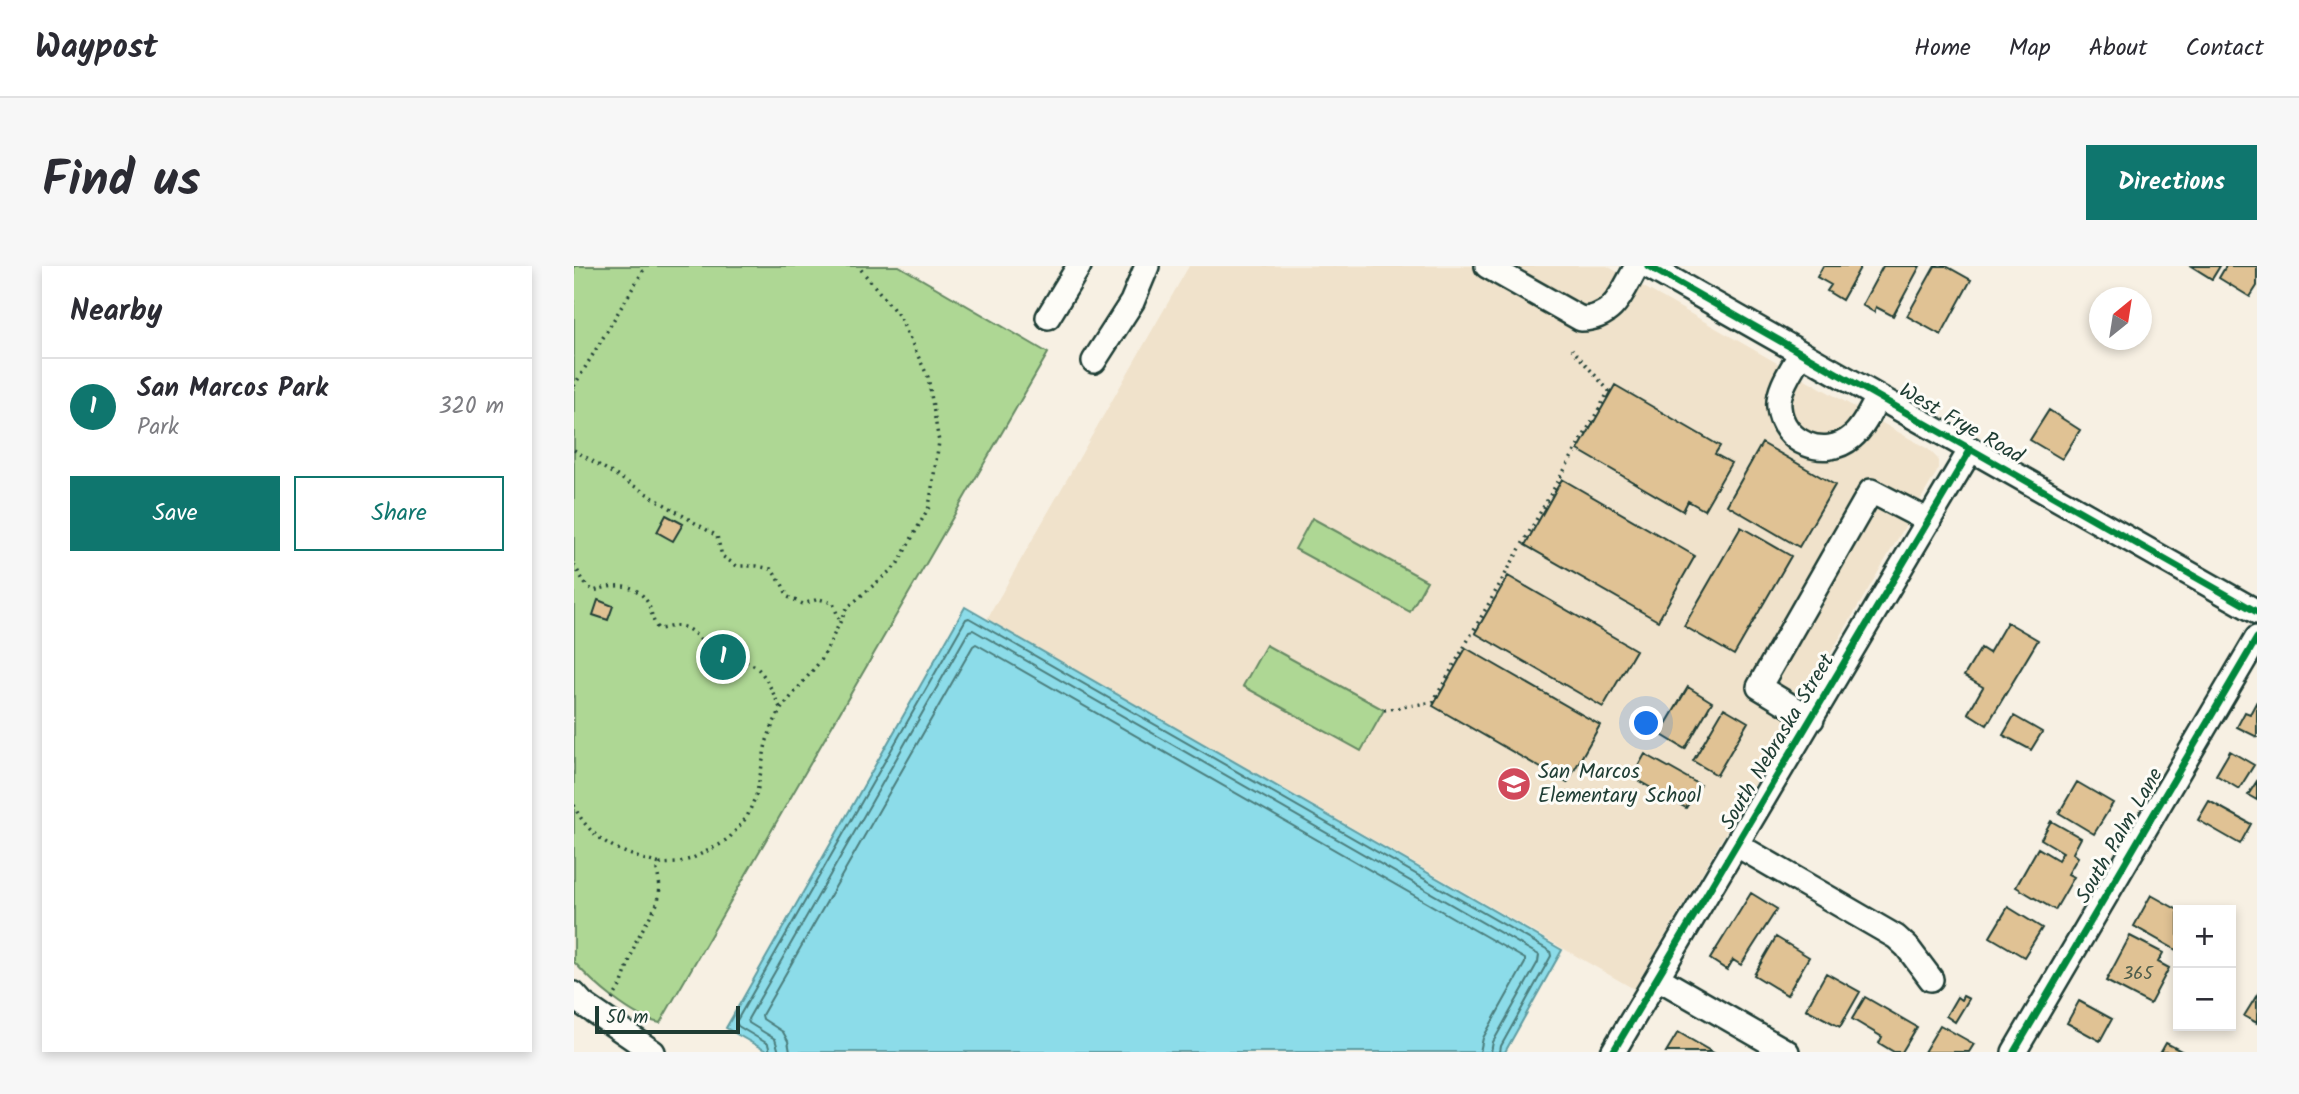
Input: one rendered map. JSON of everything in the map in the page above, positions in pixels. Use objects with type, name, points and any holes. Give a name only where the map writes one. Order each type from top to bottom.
[{"type":"street","points":[[1048,317],[1079,266]]},
{"type":"street","points":[[1094,361],[1132,302],[1147,266]]},
{"type":"street","points":[[1487,266],[1581,319],[1595,318],[1607,313],[1617,302],[1637,266]]},
{"type":"street","name":"West Frye Road","points":[[1648,266],[1971,449],[2253,600]]},
{"type":"street","points":[[1801,353],[1782,390],[1778,406],[1791,436],[1807,446],[1823,449],[1839,446],[1853,436],[1878,397]]},
{"type":"street","name":"South Nebraska Street","points":[[1613,1052],[1971,449]]},
{"type":"street","points":[[1812,719],[1759,687],[1871,491],[1929,521]]},
{"type":"street","name":"South Palm Lane","points":[[2014,1052],[2257,638]]},
{"type":"street","points":[[1737,845],[1895,937],[1907,947],[1931,979]]},
{"type":"street","points":[[1658,978],[1787,1052]]},
{"type":"street","points":[[574,994],[648,1051]]},
{"type":"path","points":[[574,386],[646,266]]},
{"type":"path","points":[[574,805],[580,820],[607,843],[628,854],[661,864],[691,859],[730,837],[747,817],[757,793],[766,743],[781,709],[822,659],[847,608],[897,565],[929,507],[939,442],[928,377],[899,316],[858,266]]},
{"type":"path","points":[[1384,710],[1433,702],[1609,391],[1572,349]]},
{"type":"path","points":[[574,450],[717,536],[722,556],[737,566],[771,569],[788,597],[803,604],[818,599],[832,603],[839,620]]},
{"type":"path","points":[[574,565],[586,585],[594,591],[616,584],[640,594],[648,603],[653,622],[658,629],[676,625],[684,628],[707,645],[717,658],[733,663],[748,663],[757,668],[781,709]]},
{"type":"path","points":[[601,1016],[622,983],[636,941],[658,902],[660,887],[656,870],[661,864]]},
{"type":"shaded area","name":"San Marcos Elementary School","points":[[1189,266],[1607,266],[1928,449],[1938,459],[1938,470],[1634,989],[987,619]]},
{"type":"green space","points":[[574,266],[899,266],[1048,353],[660,1023],[625,1007],[574,962]]},
{"type":"green space","points":[[1312,518],[1427,581],[1410,612],[1295,549]]},
{"type":"green space","points":[[1266,645],[1384,710],[1361,751],[1243,686]]},
{"type":"water","points":[[965,607],[1562,950],[1505,1052],[768,1052],[726,1028]]},
{"type":"building","points":[[1823,266],[1861,266],[1842,300],[1827,291],[1831,285],[1817,277]]},
{"type":"building","points":[[1883,266],[1920,266],[1893,316],[1876,307],[1874,312],[1862,305]]},
{"type":"building","points":[[1935,266],[1946,266],[1971,280],[1941,335],[1907,316]]},
{"type":"building","points":[[2191,266],[2220,266],[2212,279]]},
{"type":"building","points":[[2226,266],[2257,266],[2257,286],[2250,297],[2219,278]]},
{"type":"building","points":[[1615,385],[1720,446],[1715,454],[1731,463],[1704,510],[1688,501],[1683,511],[1578,450]]},
{"type":"building","points":[[2049,410],[2080,430],[2062,459],[2030,440]]},
{"type":"building","points":[[1762,443],[1835,485],[1799,547],[1727,505]]},
{"type":"building","points":[[1562,479],[1695,556],[1658,621],[1525,545]]},
{"type":"building","points":[[666,515],[683,524],[673,541],[657,532]]},
{"type":"building","points":[[1741,527],[1791,556],[1734,655],[1684,626]]},
{"type":"building","points":[[1508,576],[1636,650],[1603,707],[1475,633]]},
{"type":"building","points":[[598,600],[613,606],[608,620],[593,615]]},
{"type":"building","points":[[2007,622],[2038,640],[1987,725],[1968,713],[1983,687],[1964,676],[1981,648],[1989,653]]},
{"type":"building","points":[[1466,648],[1600,725],[1567,783],[1433,706]]},
{"type":"building","points":[[1688,687],[1712,702],[1685,749],[1660,734]]},
{"type":"building","points":[[2257,701],[2257,737],[2237,727],[2245,712],[2250,714]]},
{"type":"building","points":[[1724,708],[1748,722],[1717,775],[1693,761]]},
{"type":"building","points":[[2014,716],[2042,732],[2031,750],[2003,735]]},
{"type":"building","points":[[2230,751],[2254,765],[2239,789],[2216,775]]},
{"type":"building","points":[[1645,754],[1700,785],[1686,808],[1632,777]]},
{"type":"building","points":[[2257,781],[2257,800],[2248,795]]},
{"type":"building","points":[[2077,782],[2113,803],[2094,834],[2059,813]]},
{"type":"building","points":[[2209,801],[2251,824],[2240,844],[2198,820]]},
{"type":"building","points":[[2051,821],[2081,838],[2073,853],[2078,857],[2068,874],[2074,877],[2055,910],[2016,887],[2038,848],[2058,860],[2063,852],[2041,839]]},
{"type":"building","points":[[1751,893],[1777,909],[1741,965],[1733,960],[1727,970],[1710,959]]},
{"type":"building","points":[[2151,895],[2173,907],[2173,948],[2134,926]]},
{"type":"building","points":[[2008,907],[2042,928],[2024,957],[1990,937]]},
{"type":"building","points":[[2130,936],[2163,953],[2158,962],[2169,968],[2150,1004],[2106,981]]},
{"type":"building","points":[[1776,937],[1809,957],[1787,995],[1754,975]]},
{"type":"building","points":[[1826,973],[1860,992],[1840,1027],[1806,1009]]},
{"type":"building","points":[[2257,995],[2257,1023],[2244,1016]]},
{"type":"building","points":[[1963,996],[1969,999],[1955,1022],[1946,1016],[1957,997],[1961,1000]]},
{"type":"building","points":[[1865,997],[1917,1027],[1902,1052],[1894,1052],[1879,1043],[1882,1037],[1852,1019]]},
{"type":"building","points":[[2079,1001],[2112,1019],[2100,1041],[2067,1023]]},
{"type":"building","points":[[1940,1025],[1974,1044],[1969,1052],[1924,1052]]},
{"type":"building","points":[[1678,1032],[1712,1052],[1666,1052]]},
{"type":"building","points":[[2166,1043],[2183,1052],[2161,1052]]},
{"type":"cycle path","points":[[1648,266],[2257,612]]},
{"type":"cycle path","points":[[1613,1052],[1971,449]]},
{"type":"cycle path","points":[[2014,1052],[2257,638]]},
{"type":"place","name":"San Marcos Park","points":[[723,657]]},
{"type":"place","name":"San Marcos Elementary School","points":[[1514,784]]}]
